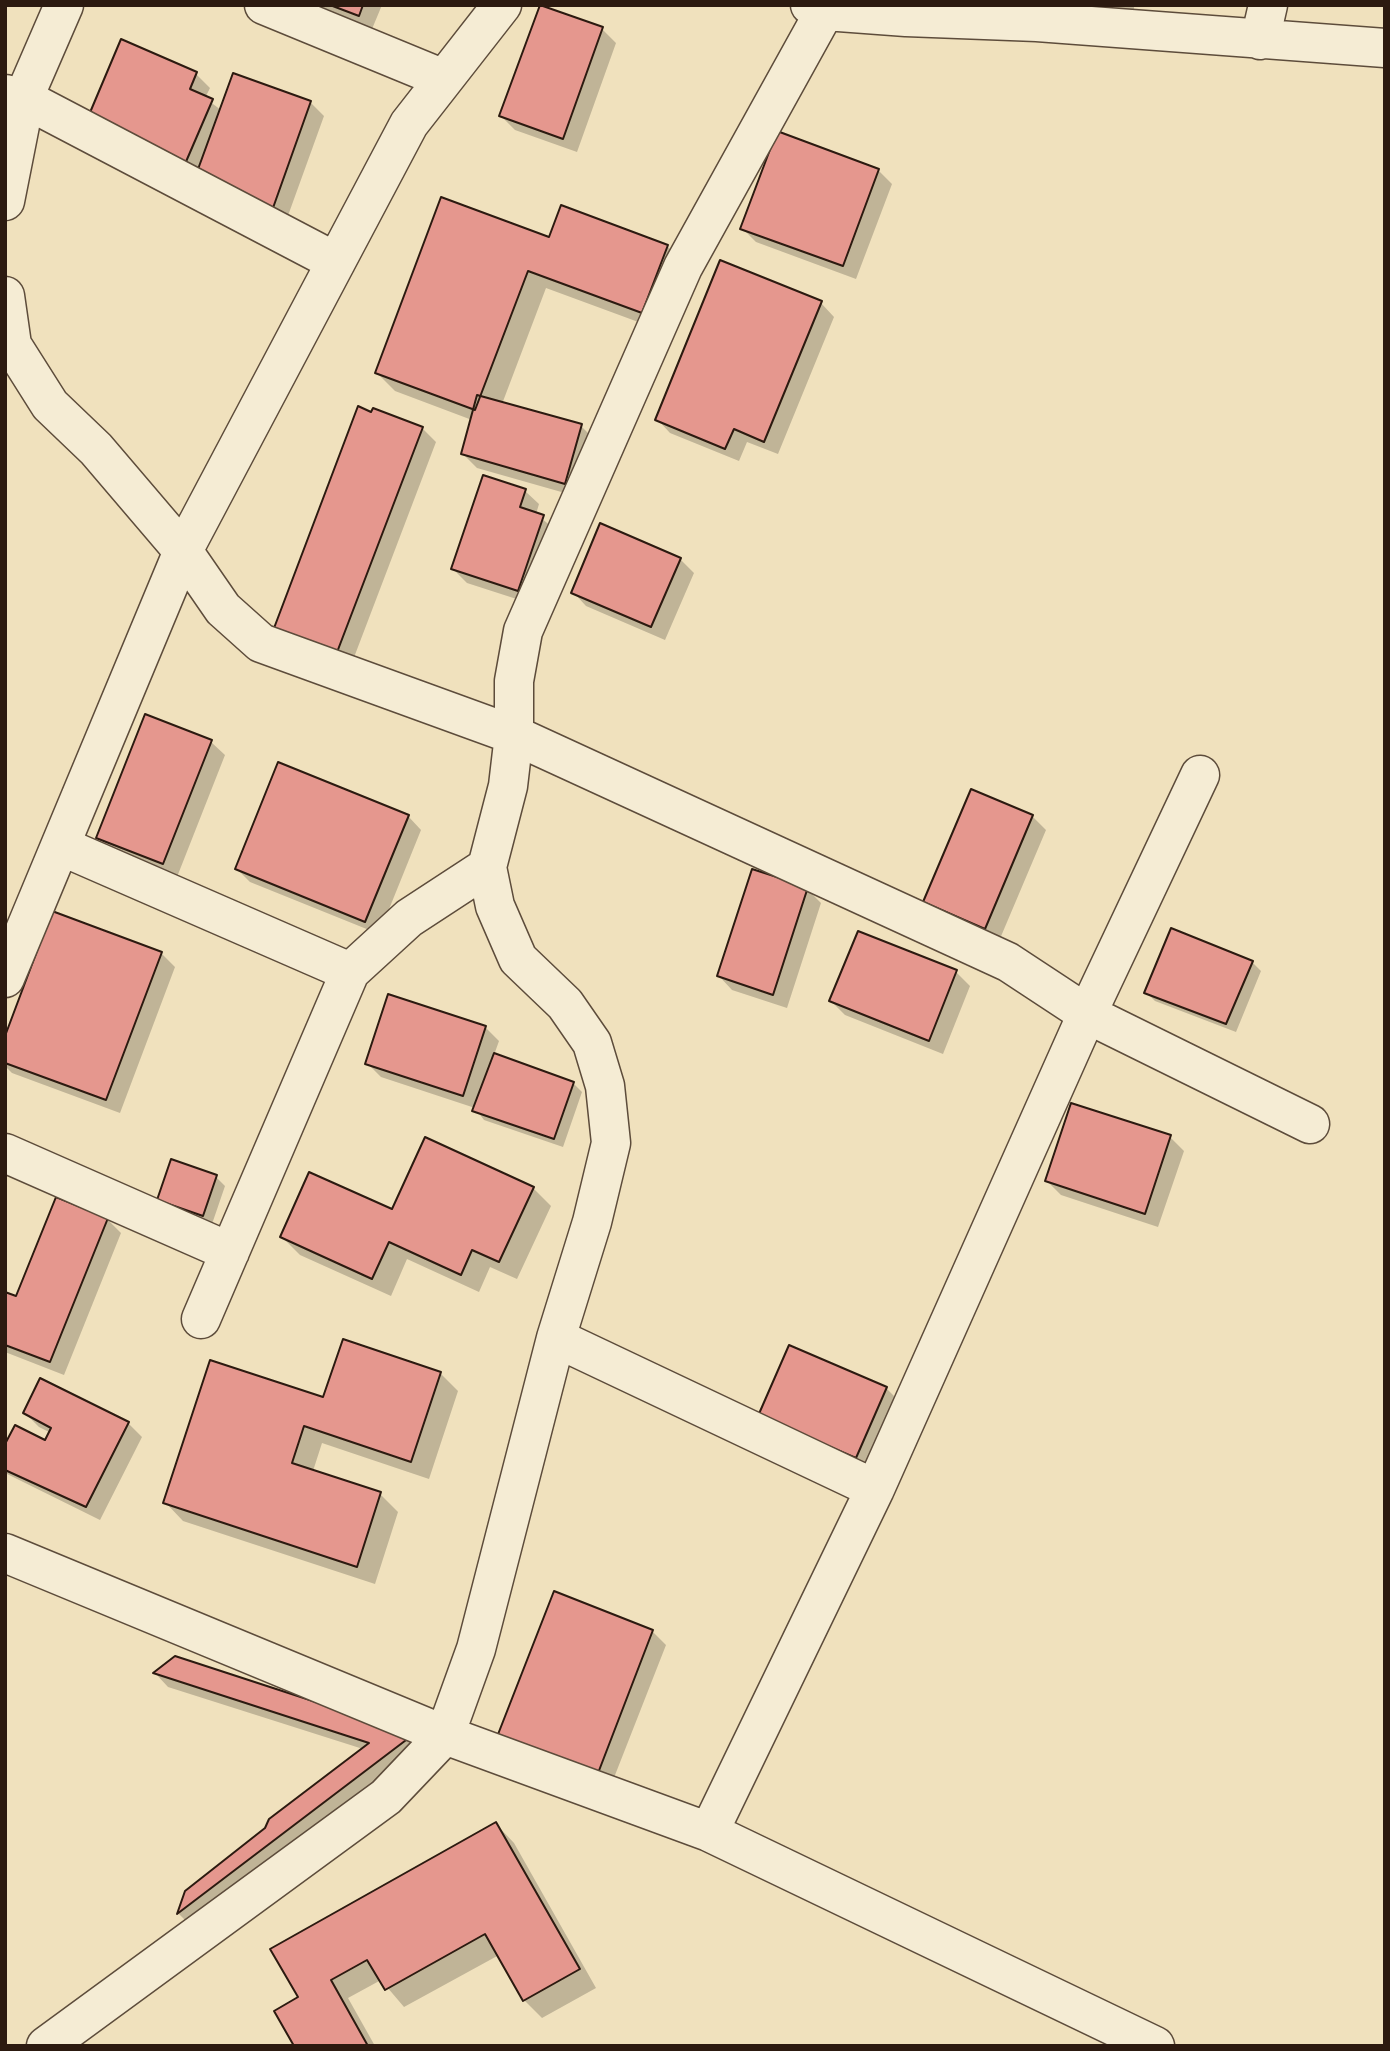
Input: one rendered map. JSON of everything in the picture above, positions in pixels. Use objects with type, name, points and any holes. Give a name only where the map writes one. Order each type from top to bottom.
[{"type":"street","points":[[5,141],[15,97],[64,5]]},
{"type":"street","points":[[264,5],[444,79]]},
{"type":"street","points":[[9,956],[61,846],[183,551],[409,124],[502,5]]},
{"type":"street","points":[[64,2040],[386,1797],[445,1735],[476,1649],[556,1338],[592,1222],[611,1143],[605,1086],[592,1043],[565,1004],[518,960],[495,906],[487,867],[508,786],[514,734],[514,681],[523,631],[683,267],[821,7],[1037,22],[1264,22],[1385,48]]},
{"type":"street","points":[[5,201],[15,97]]},
{"type":"street","points":[[15,97],[336,262]]},
{"type":"street","points":[[5,296],[12,345],[50,405],[96,449],[183,551],[223,609],[261,643],[514,734],[1008,962],[1087,1014],[1310,1124]]},
{"type":"street","points":[[709,1832],[875,1489],[1087,1014],[1200,775]]},
{"type":"street","points":[[61,846],[350,972]]},
{"type":"street","points":[[201,1319],[350,972],[409,918],[487,867]]},
{"type":"street","points":[[5,1153],[230,1252]]},
{"type":"street","points":[[556,1338],[875,1489]]},
{"type":"street","points":[[5,1553],[445,1735],[709,1832],[1155,2046]]},
{"type":"building","points":[[330,5],[363,5],[359,16]]},
{"type":"building","points":[[540,5],[603,27],[563,139],[499,116]]},
{"type":"building","points":[[121,39],[197,72],[190,89],[213,99],[185,164],[86,122]]},
{"type":"building","points":[[233,73],[311,101],[268,222],[189,194]]},
{"type":"building","points":[[777,131],[879,169],[843,266],[740,229]]},
{"type":"building","points":[[441,197],[549,237],[561,205],[668,245],[642,313],[528,271],[475,410],[375,373]]},
{"type":"building","points":[[720,260],[822,301],[764,442],[734,429],[725,449],[655,420]]},
{"type":"building","points":[[477,395],[582,424],[565,484],[461,454]]},
{"type":"building","points":[[358,406],[371,412],[373,408],[423,427],[331,668],[268,644]]},
{"type":"building","points":[[483,475],[526,489],[520,507],[544,515],[518,591],[451,569]]},
{"type":"building","points":[[600,523],[681,558],[651,627],[571,593]]},
{"type":"building","points":[[145,714],[212,740],[163,864],[96,838]]},
{"type":"building","points":[[278,762],[409,815],[365,922],[235,869]]},
{"type":"building","points":[[971,789],[1033,815],[985,929],[923,902]]},
{"type":"building","points":[[752,869],[808,887],[773,995],[717,976]]},
{"type":"building","points":[[52,911],[162,952],[106,1100],[5,1063],[5,1036]]},
{"type":"building","points":[[1171,928],[1253,961],[1226,1024],[1144,993]]},
{"type":"building","points":[[858,931],[957,970],[929,1041],[829,1001]]},
{"type":"building","points":[[388,994],[486,1026],[463,1096],[365,1064]]},
{"type":"building","points":[[494,1053],[574,1082],[554,1139],[472,1111]]},
{"type":"building","points":[[1071,1103],[1171,1135],[1145,1214],[1045,1181]]},
{"type":"building","points":[[425,1137],[534,1187],[499,1262],[472,1250],[461,1275],[389,1242],[372,1279],[280,1237],[309,1172],[392,1209]]},
{"type":"building","points":[[171,1159],[217,1175],[203,1216],[157,1200]]},
{"type":"building","points":[[56,1197],[108,1218],[50,1362],[5,1345],[5,1292],[16,1296]]},
{"type":"building","points":[[343,1339],[441,1372],[411,1462],[304,1426],[292,1463],[381,1492],[357,1567],[163,1503],[210,1360],[323,1397]]},
{"type":"building","points":[[789,1345],[887,1387],[856,1458],[758,1416]]},
{"type":"building","points":[[40,1378],[129,1422],[86,1507],[5,1470],[5,1444],[15,1425],[45,1440],[51,1428],[23,1413]]},
{"type":"building","points":[[554,1591],[653,1630],[595,1781],[495,1742]]},
{"type":"building","points":[[175,1656],[414,1734],[177,1914],[185,1891],[265,1828],[269,1819],[369,1743],[153,1673]]},
{"type":"building","points":[[496,1822],[580,1969],[523,2001],[485,1934],[385,1990],[367,1960],[331,1980],[368,2046],[294,2046],[274,2011],[298,1997],[270,1949]]}]
